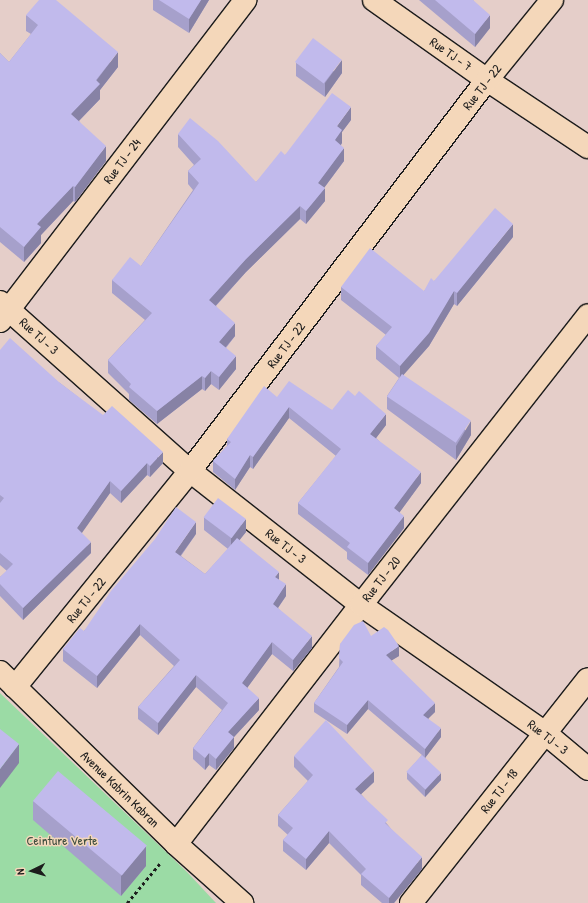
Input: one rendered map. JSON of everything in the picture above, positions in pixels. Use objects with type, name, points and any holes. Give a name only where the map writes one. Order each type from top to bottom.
[{"type":"street","name":"Rue TJ - 24","points":[[3,311],[245,0]]},
{"type":"street","name":"Rue TJ - 7","points":[[374,0],[487,80],[588,148]]},
{"type":"street","name":"Rue TJ - 22","points":[[16,687],[190,471],[487,80],[552,0]]},
{"type":"street","name":"Rue TJ - 3","points":[[3,311],[190,471],[361,605],[545,733],[588,769]]},
{"type":"street","name":"Rue TJ - 20","points":[[176,844],[588,315]]},
{"type":"street","name":"Avenue Kabrin Kabran","points":[[0,672],[176,844],[242,903]]},
{"type":"street","name":"Rue TJ - 18","points":[[410,903],[588,679]]},
{"type":"path","points":[[127,903],[176,844]]},
{"type":"green space","name":"Ceinture Verte","points":[[0,693],[187,872],[216,903],[0,903]]},
{"type":"building","points":[[39,0],[56,0],[118,52],[96,80],[100,84],[71,114],[106,146],[75,187],[73,186],[37,224],[41,227],[24,247],[0,227],[0,53],[9,62],[38,25],[26,15]]},
{"type":"building","points":[[159,0],[201,0],[189,19]]},
{"type":"building","points":[[435,0],[473,0],[490,15],[475,34]]},
{"type":"building","points":[[313,38],[342,60],[324,84],[295,62]]},
{"type":"building","points":[[332,93],[351,107],[337,126],[342,130],[335,140],[344,148],[318,183],[325,188],[306,211],[300,206],[246,259],[209,300],[235,323],[219,342],[236,356],[219,377],[211,371],[205,378],[202,376],[157,411],[129,387],[131,384],[108,360],[152,313],[112,280],[130,257],[141,266],[199,183],[188,171],[201,159],[178,134],[190,118],[218,141],[256,182],[281,151],[285,155]]},
{"type":"building","points":[[495,208],[513,224],[457,293],[454,291],[429,333],[400,366],[376,346],[392,327],[341,287],[370,248],[424,291],[431,278],[434,281]]},
{"type":"building","points":[[10,338],[60,383],[103,415],[112,406],[163,452],[150,466],[147,463],[121,491],[110,481],[77,528],[91,542],[23,608],[0,584],[0,577],[13,564],[0,553],[0,503],[4,498],[0,495],[0,350]]},
{"type":"building","points":[[402,374],[471,420],[456,443],[387,396]]},
{"type":"building","points":[[289,381],[332,410],[348,390],[355,396],[359,391],[386,414],[370,434],[421,472],[394,508],[404,516],[368,563],[347,547],[350,543],[298,503],[341,449],[289,407],[253,457],[250,455],[235,479],[213,461],[231,442],[227,439],[264,386],[277,397]]},
{"type":"building","points":[[218,498],[246,519],[232,538],[204,517]]},
{"type":"building","points":[[176,507],[196,522],[175,552],[205,574],[237,538],[279,572],[275,577],[286,584],[273,604],[312,636],[293,660],[272,642],[242,683],[259,698],[228,732],[234,737],[216,759],[209,753],[205,758],[193,748],[228,703],[196,675],[158,723],[138,707],[180,660],[140,624],[97,676],[63,649],[80,628],[84,631],[111,591],[155,539]]},
{"type":"building","points":[[363,621],[371,636],[384,627],[388,630],[399,646],[386,655],[435,703],[423,715],[441,728],[425,749],[368,700],[347,725],[314,703],[343,662],[339,658],[340,644],[354,625]]},
{"type":"building","points":[[326,720],[374,771],[355,789],[388,820],[385,823],[422,857],[389,898],[361,874],[366,869],[329,831],[306,859],[283,840],[293,828],[278,815],[313,775],[294,756]]},
{"type":"building","points":[[0,729],[19,744],[0,769]]},
{"type":"building","points":[[422,755],[441,773],[425,790],[406,772]]},
{"type":"building","points":[[58,771],[147,846],[122,875],[33,801]]}]
